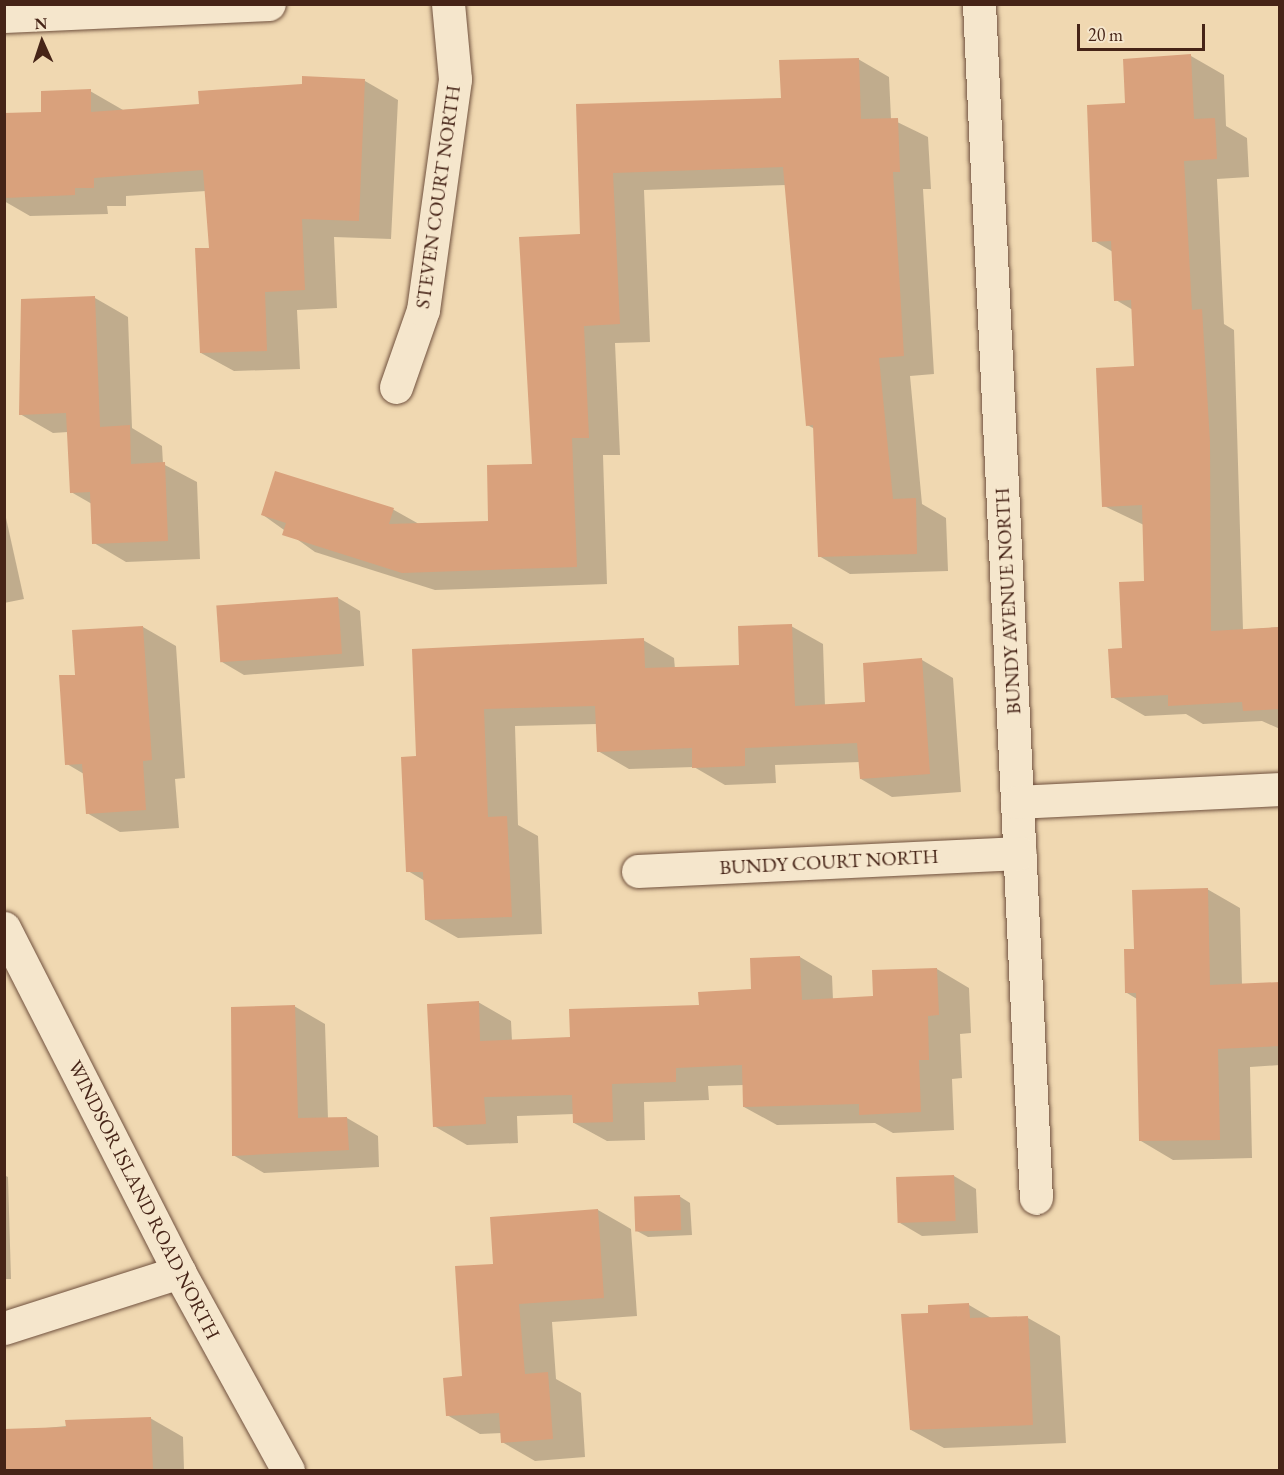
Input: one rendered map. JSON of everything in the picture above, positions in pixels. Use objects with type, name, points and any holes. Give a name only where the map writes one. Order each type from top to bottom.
[{"type":"street","points":[[4,16],[269,4]]},
{"type":"street","name":"STEVEN COURT NORTH","points":[[396,387],[423,310],[455,80],[448,4]]},
{"type":"street","name":"BUNDY AVENUE NORTH","points":[[980,4],[1036,1198]]},
{"type":"street","points":[[1017,802],[1280,789]]},
{"type":"street","name":"BUNDY COURT NORTH","points":[[638,871],[1020,853]]},
{"type":"street","name":"WINDSOR ISLAND ROAD NORTH","points":[[4,928],[179,1272],[288,1470]]},
{"type":"street","points":[[4,1328],[179,1272]]},
{"type":"building","points":[[1191,54],[1194,119],[1215,118],[1217,159],[1184,161],[1192,310],[1202,309],[1210,442],[1211,631],[1280,627],[1280,709],[1243,711],[1242,702],[1168,706],[1168,695],[1111,698],[1108,649],[1122,648],[1119,582],[1144,581],[1142,505],[1102,507],[1096,368],[1134,366],[1131,300],[1114,301],[1111,241],[1092,242],[1087,105],[1125,103],[1123,59]]},
{"type":"building","points":[[859,58],[861,119],[898,118],[900,172],[893,172],[904,356],[879,358],[893,499],[916,498],[917,554],[818,557],[813,425],[806,426],[783,167],[613,173],[620,324],[584,326],[589,438],[572,438],[577,567],[402,573],[282,535],[286,523],[261,515],[275,471],[394,508],[389,524],[488,521],[487,465],[532,464],[519,237],[580,234],[576,104],[781,98],[779,60]]},
{"type":"building","points":[[302,76],[365,79],[359,221],[302,219],[305,290],[265,292],[267,351],[200,353],[195,248],[209,248],[203,170],[94,178],[94,188],[75,188],[75,195],[4,198],[4,113],[41,112],[41,91],[91,89],[91,112],[199,104],[198,91],[302,84]]},
{"type":"building","points":[[95,296],[100,427],[130,425],[131,464],[165,462],[168,541],[92,544],[90,492],[70,493],[66,413],[19,415],[21,299]]},
{"type":"building","points":[[338,597],[342,654],[220,662],[216,606]]},
{"type":"building","points":[[792,624],[795,706],[865,702],[863,663],[922,658],[930,774],[860,779],[857,743],[745,748],[745,766],[692,768],[692,748],[597,752],[595,706],[484,709],[488,817],[507,816],[512,917],[425,920],[423,872],[406,872],[401,757],[416,756],[412,649],[644,638],[645,668],[739,665],[738,626]]},
{"type":"building","points":[[143,626],[152,760],[143,761],[146,810],[86,814],[82,764],[65,765],[59,675],[75,675],[72,630]]},
{"type":"building","points":[[1208,888],[1210,985],[1280,982],[1280,1046],[1218,1049],[1220,1140],[1139,1141],[1136,993],[1125,993],[1124,949],[1134,949],[1132,890]]},
{"type":"building","points":[[800,956],[802,1000],[873,996],[872,970],[937,968],[939,1015],[928,1016],[929,1060],[919,1060],[921,1112],[859,1115],[859,1104],[743,1107],[742,1065],[676,1068],[676,1082],[612,1084],[613,1122],[573,1123],[572,1095],[484,1097],[486,1124],[433,1127],[427,1004],[479,1001],[480,1041],[570,1037],[569,1009],[699,1005],[698,992],[751,989],[750,958]]},
{"type":"building","points":[[295,1005],[298,1118],[347,1117],[349,1150],[232,1156],[231,1007]]},
{"type":"building","points":[[954,1175],[956,1221],[898,1223],[896,1177]]},
{"type":"building","points":[[680,1195],[681,1230],[635,1232],[634,1197]]},
{"type":"building","points":[[598,1209],[604,1298],[519,1304],[525,1374],[548,1372],[553,1439],[501,1443],[499,1413],[446,1416],[443,1378],[462,1376],[455,1266],[493,1264],[490,1217]]},
{"type":"building","points":[[969,1303],[970,1318],[1028,1316],[1033,1425],[910,1430],[901,1314],[928,1313],[928,1305]]},
{"type":"building","points":[[151,1417],[153,1470],[4,1470],[4,1429],[66,1427],[65,1420]]}]
